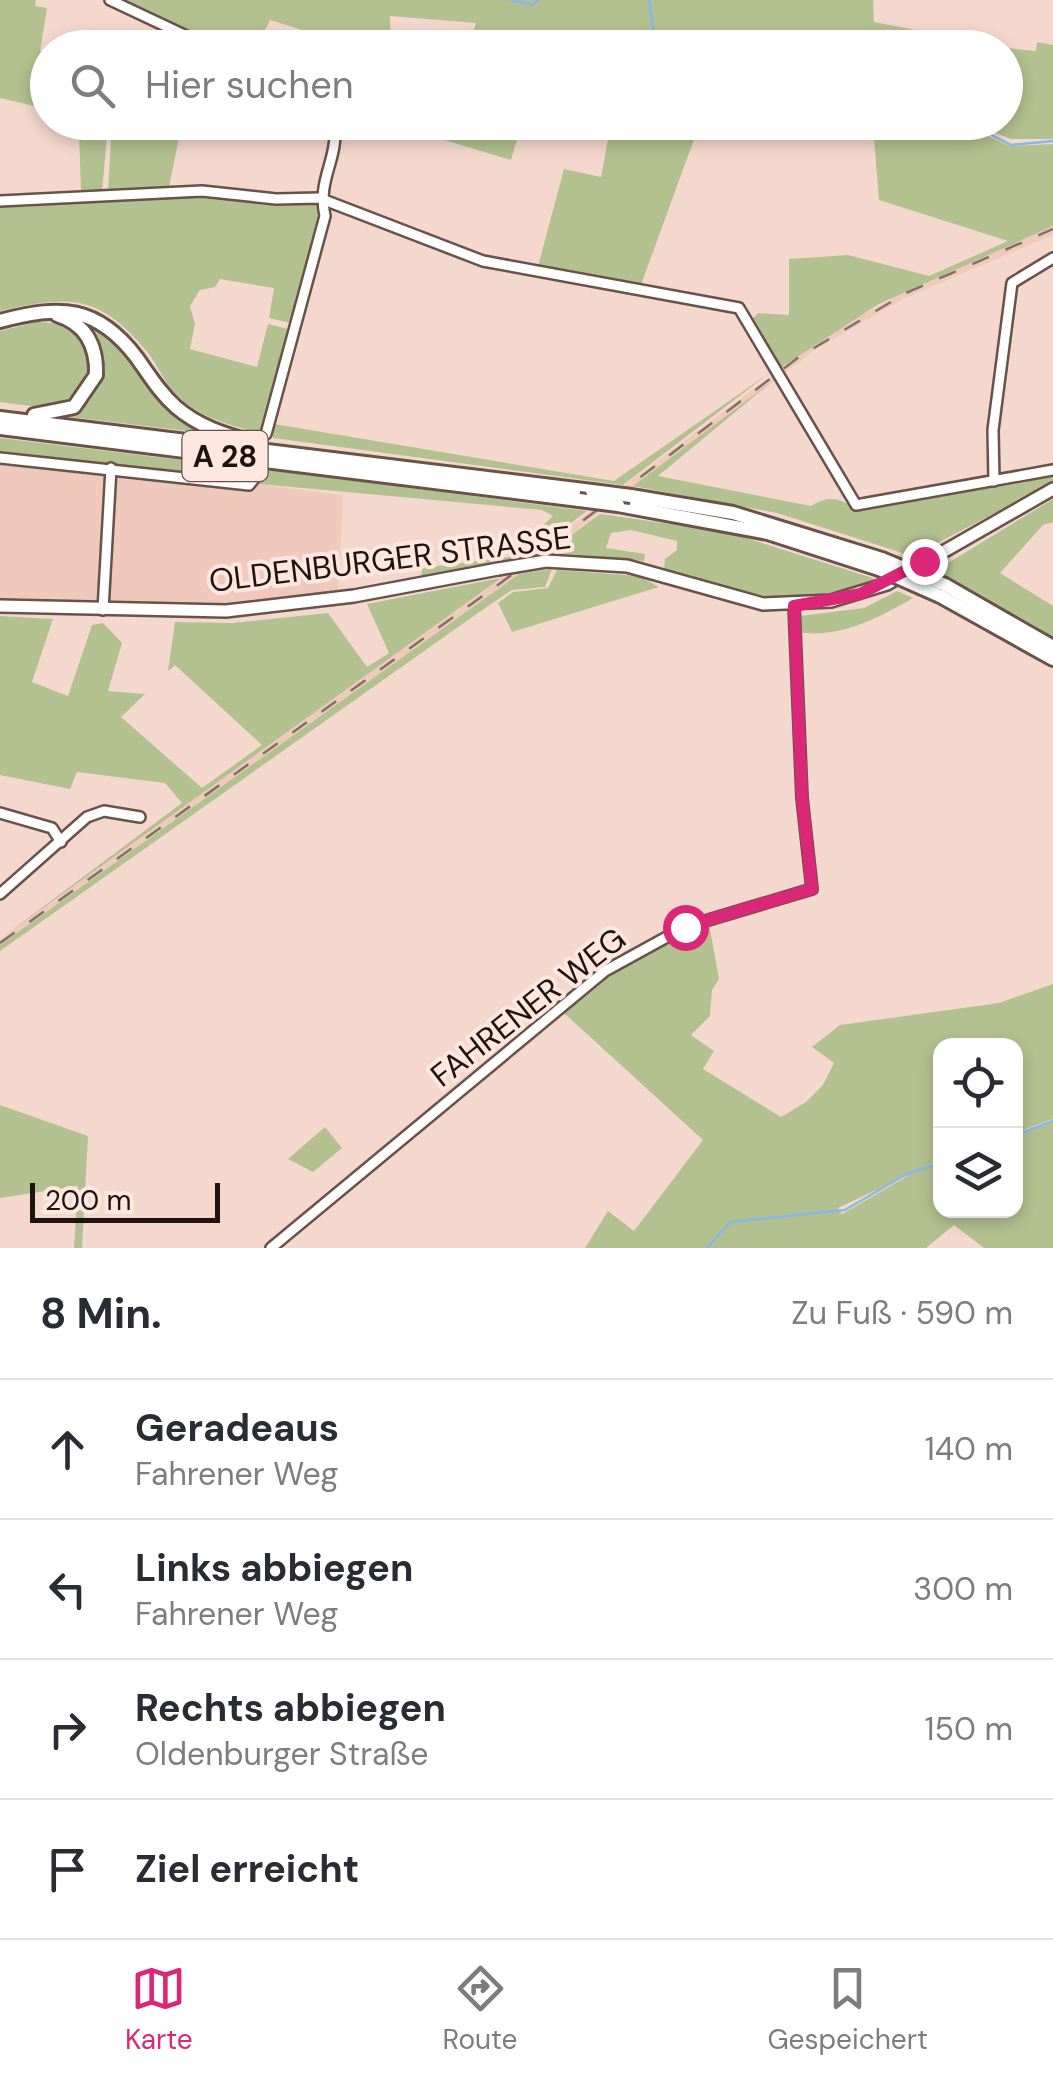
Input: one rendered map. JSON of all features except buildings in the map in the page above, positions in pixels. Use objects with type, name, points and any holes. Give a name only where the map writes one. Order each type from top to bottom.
[{"type":"highway","points":[[0,322],[35,312],[62,310],[98,321],[122,339],[167,399],[186,415],[214,430],[278,452]]},
{"type":"highway","points":[[0,415],[65,412],[83,400],[96,375],[94,347],[82,328],[64,317],[35,312]]},
{"type":"highway","name":"A 28","points":[[0,415],[631,496],[733,513],[881,564],[1053,646]]},
{"type":"highway","name":"A 28","points":[[0,428],[618,505],[768,533],[881,564]]},
{"type":"highway","name":"A 28","points":[[942,590],[1053,659]]},
{"type":"main road","name":"OLDENBURGER STRASSE","points":[[0,606],[103,611],[277,608],[546,562],[618,564],[737,600],[794,606],[831,601],[886,584],[1053,489]]},
{"type":"street","points":[[110,0],[174,30]]},
{"type":"street","points":[[266,434],[325,216],[320,198],[336,140]]},
{"type":"street","points":[[0,200],[20,203],[174,191],[320,198],[483,260],[739,308],[856,505],[1053,470]]},
{"type":"street","points":[[325,216],[337,206]]},
{"type":"street","points":[[994,481],[994,430],[1012,283],[1053,258]]},
{"type":"street","points":[[0,458],[249,485],[254,479]]},
{"type":"street","points":[[103,611],[111,468]]},
{"type":"street","name":"FAHRENER WEG","points":[[271,1248],[605,971],[685,927],[812,889],[802,798],[794,606]]},
{"type":"street","points":[[0,894],[88,817],[104,811],[140,817]]},
{"type":"street","points":[[0,814],[52,828],[61,842]]},
{"type":"shaded area","points":[[1053,226],[1053,235],[903,299],[815,350],[493,593],[0,945],[0,939],[501,578],[824,336],[927,280]]},
{"type":"shaded area","points":[[0,452],[343,495],[338,591],[191,609],[0,599]]},
{"type":"green space","points":[[0,0],[36,0],[35,6],[47,8],[43,30],[30,30],[30,105],[0,98]]},
{"type":"green space","points":[[114,0],[873,0],[874,22],[916,30],[474,30],[476,23],[390,16],[390,30],[302,30],[270,20],[265,30],[187,30]]},
{"type":"green space","points":[[1037,42],[1053,45],[1053,139],[1023,139],[1023,50],[1036,51]]},
{"type":"green space","points":[[79,140],[107,140],[102,193],[81,192]]},
{"type":"green space","points":[[111,140],[179,140],[169,187],[108,192]]},
{"type":"green space","points":[[444,140],[517,140],[511,160]]},
{"type":"green space","points":[[608,140],[694,140],[641,285],[537,270],[564,169],[601,177]]},
{"type":"green space","points":[[874,140],[1053,144],[1053,226],[879,304],[777,370],[751,320],[758,313],[789,315],[789,259],[848,255],[929,276],[1008,241],[879,200]]},
{"type":"green space","points":[[175,195],[265,205],[316,201],[322,219],[296,320],[290,323],[269,318],[274,288],[220,279],[215,287],[200,290],[190,306],[195,324],[190,349],[257,367],[268,324],[288,329],[291,334],[264,434],[216,420],[183,401],[127,330],[95,308],[62,302],[0,311],[0,203],[24,207]]},
{"type":"green space","points":[[80,318],[107,331],[212,434],[62,416],[89,399],[100,374],[96,345]]},
{"type":"green space","points":[[37,322],[57,324],[82,343],[88,357],[83,386],[72,397],[55,404],[0,402],[0,331]]},
{"type":"green space","points":[[771,372],[623,485],[273,438],[274,424],[614,481]]},
{"type":"green space","points":[[774,380],[658,476],[811,506],[832,499],[853,507],[1024,483],[1053,473],[1053,483],[912,556],[777,513],[633,486]]},
{"type":"green space","points":[[0,438],[254,469],[248,481],[0,451]]},
{"type":"green space","points":[[265,469],[587,511],[525,557],[421,579],[422,568],[508,557],[553,516],[542,510],[259,484]]},
{"type":"green space","points":[[1053,499],[1053,522],[1043,525],[1000,573],[1053,606],[1053,637],[935,571]]},
{"type":"green space","points":[[600,514],[727,532],[879,580],[819,595],[747,593],[664,569],[665,559],[677,550],[677,541],[631,530],[611,533],[606,548],[645,554],[644,561],[548,552]]},
{"type":"green space","points":[[552,569],[545,587],[512,590],[485,608],[0,951],[0,945],[519,574]]},
{"type":"green space","points":[[557,570],[639,576],[659,587],[512,632],[498,603],[513,592],[548,588]]},
{"type":"green space","points":[[501,578],[0,939],[182,803],[165,783],[77,772],[70,789],[0,775],[0,616],[53,619],[32,682],[68,696],[92,625],[103,623],[122,643],[108,691],[145,694],[121,717],[202,788],[262,745],[175,665],[168,671],[175,622],[233,623],[328,613],[367,667],[389,653],[367,604]]},
{"type":"green space","points":[[897,591],[913,598],[844,630],[798,632],[800,616],[864,608]]},
{"type":"green space","points":[[709,924],[719,979],[712,990],[710,1016],[691,1035],[714,1051],[703,1069],[781,1117],[806,1102],[823,1085],[834,1063],[812,1047],[840,1025],[999,1003],[1053,984],[1053,1119],[1023,1130],[1023,1038],[933,1038],[933,1163],[838,1208],[842,1214],[933,1166],[933,1218],[1023,1218],[1023,1133],[1053,1122],[1053,1248],[984,1248],[954,1225],[926,1248],[585,1248],[608,1211],[634,1231],[703,1140],[564,1013],[601,984],[608,972],[651,947]]},
{"type":"green space","points":[[0,1105],[88,1136],[82,1248],[74,1248],[78,1186],[0,1198]]},
{"type":"green space","points":[[325,1127],[342,1148],[313,1172],[288,1159]]},
{"type":"waterway","points":[[511,0],[532,5],[538,0]]},
{"type":"waterway","points":[[649,0],[653,30]]},
{"type":"waterway","points":[[1001,140],[1011,145],[1053,141]]},
{"type":"waterway","points":[[1023,1132],[1053,1121]]},
{"type":"waterway","points":[[707,1248],[730,1222],[845,1210],[905,1175],[933,1165]]},
{"type":"tunnel","points":[[254,479],[266,434]]},
{"type":"railway","points":[[0,943],[502,582],[799,357],[906,293],[1053,229]]},
{"type":"route","points":[[685,927],[800,896],[812,889],[814,867],[802,798],[794,606],[860,594],[886,584],[924,561]]}]
